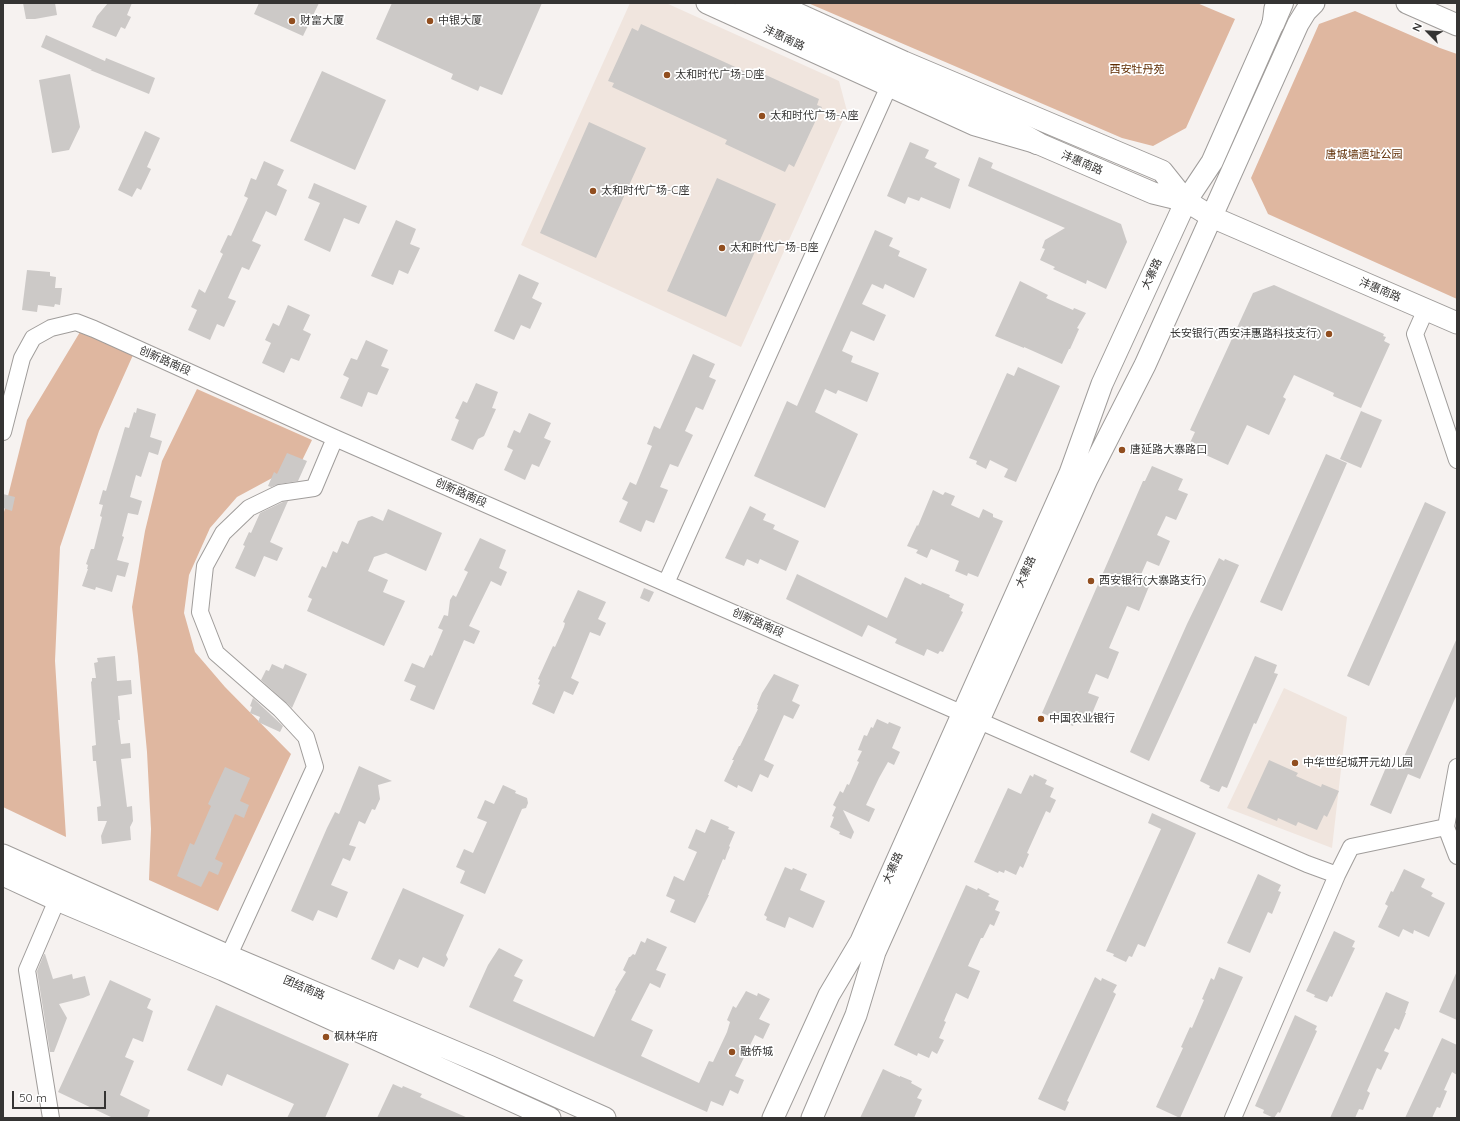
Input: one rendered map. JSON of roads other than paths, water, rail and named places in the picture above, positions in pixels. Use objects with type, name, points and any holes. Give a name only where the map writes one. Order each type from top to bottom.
[{"type":"highway","points":[[746,3],[893,79],[985,113],[1037,143]]},
{"type":"highway","points":[[1273,24],[1282,3]]},
{"type":"main road","name":"沣惠南路","points":[[707,3],[893,79]]},
{"type":"main road","points":[[774,3],[904,62],[1162,171],[1186,201]]},
{"type":"main road","points":[[1273,24],[1275,9],[1274,3]]},
{"type":"main road","name":"大寨路","points":[[773,1118],[829,996],[861,941],[1145,365],[1298,24],[1306,11],[1314,3]]},
{"type":"main road","points":[[1407,3],[1457,25]]},
{"type":"main road","name":"大寨路","points":[[812,1118],[856,1015],[875,952],[1070,473],[1102,384],[1186,201],[1212,162],[1273,24]]},
{"type":"main road","name":"沣惠南路","points":[[1037,143],[1153,193],[1186,201],[1212,217],[1457,323]]},
{"type":"main road","name":"团结南路","points":[[3,855],[550,1118]]},
{"type":"main road","name":"团结南路","points":[[3,875],[57,900],[226,963],[489,1066],[606,1118]]},
{"type":"street","points":[[666,583],[893,79]]},
{"type":"street","points":[[1426,309],[1415,334],[1457,460]]},
{"type":"street","name":"创新路南段","points":[[3,432],[22,358],[33,338],[50,328],[76,322],[335,438],[971,717],[1307,864],[1337,875]]},
{"type":"street","points":[[226,963],[315,767],[306,737],[280,709],[216,653],[200,612],[205,566],[223,533],[248,508],[280,493],[314,488],[335,438]]},
{"type":"street","points":[[1457,767],[1446,827],[1457,856]]},
{"type":"street","points":[[1233,1118],[1337,875],[1351,847],[1446,827]]},
{"type":"street","points":[[51,1118],[27,970],[57,900]]},
{"type":"place","name":"财富大厦","points":[[292,21]]},
{"type":"place","name":"中银大厦","points":[[430,21]]},
{"type":"place","name":"太和时代广场-D座","points":[[667,75]]},
{"type":"place","name":"太和时代广场-A座","points":[[762,116]]},
{"type":"place","name":"太和时代广场-C座","points":[[593,191]]},
{"type":"place","name":"太和时代广场-B座","points":[[722,248]]},
{"type":"place","name":"长安银行(西安沣惠路科技支行)","points":[[1329,334]]},
{"type":"place","name":"唐延路大寨路口","points":[[1122,450]]},
{"type":"place","name":"西安银行(大寨路支行)","points":[[1091,581]]},
{"type":"place","name":"中国农业银行","points":[[1041,719]]},
{"type":"place","name":"中华世纪城开元幼儿园","points":[[1295,763]]},
{"type":"place","name":"枫林华府","points":[[326,1037]]},
{"type":"place","name":"融侨城","points":[[732,1052]]},
{"type":"park label","name":"西安牡丹苑","points":[[1137,70]]},
{"type":"park label","name":"唐城墙遗址公园","points":[[1364,155]]}]
